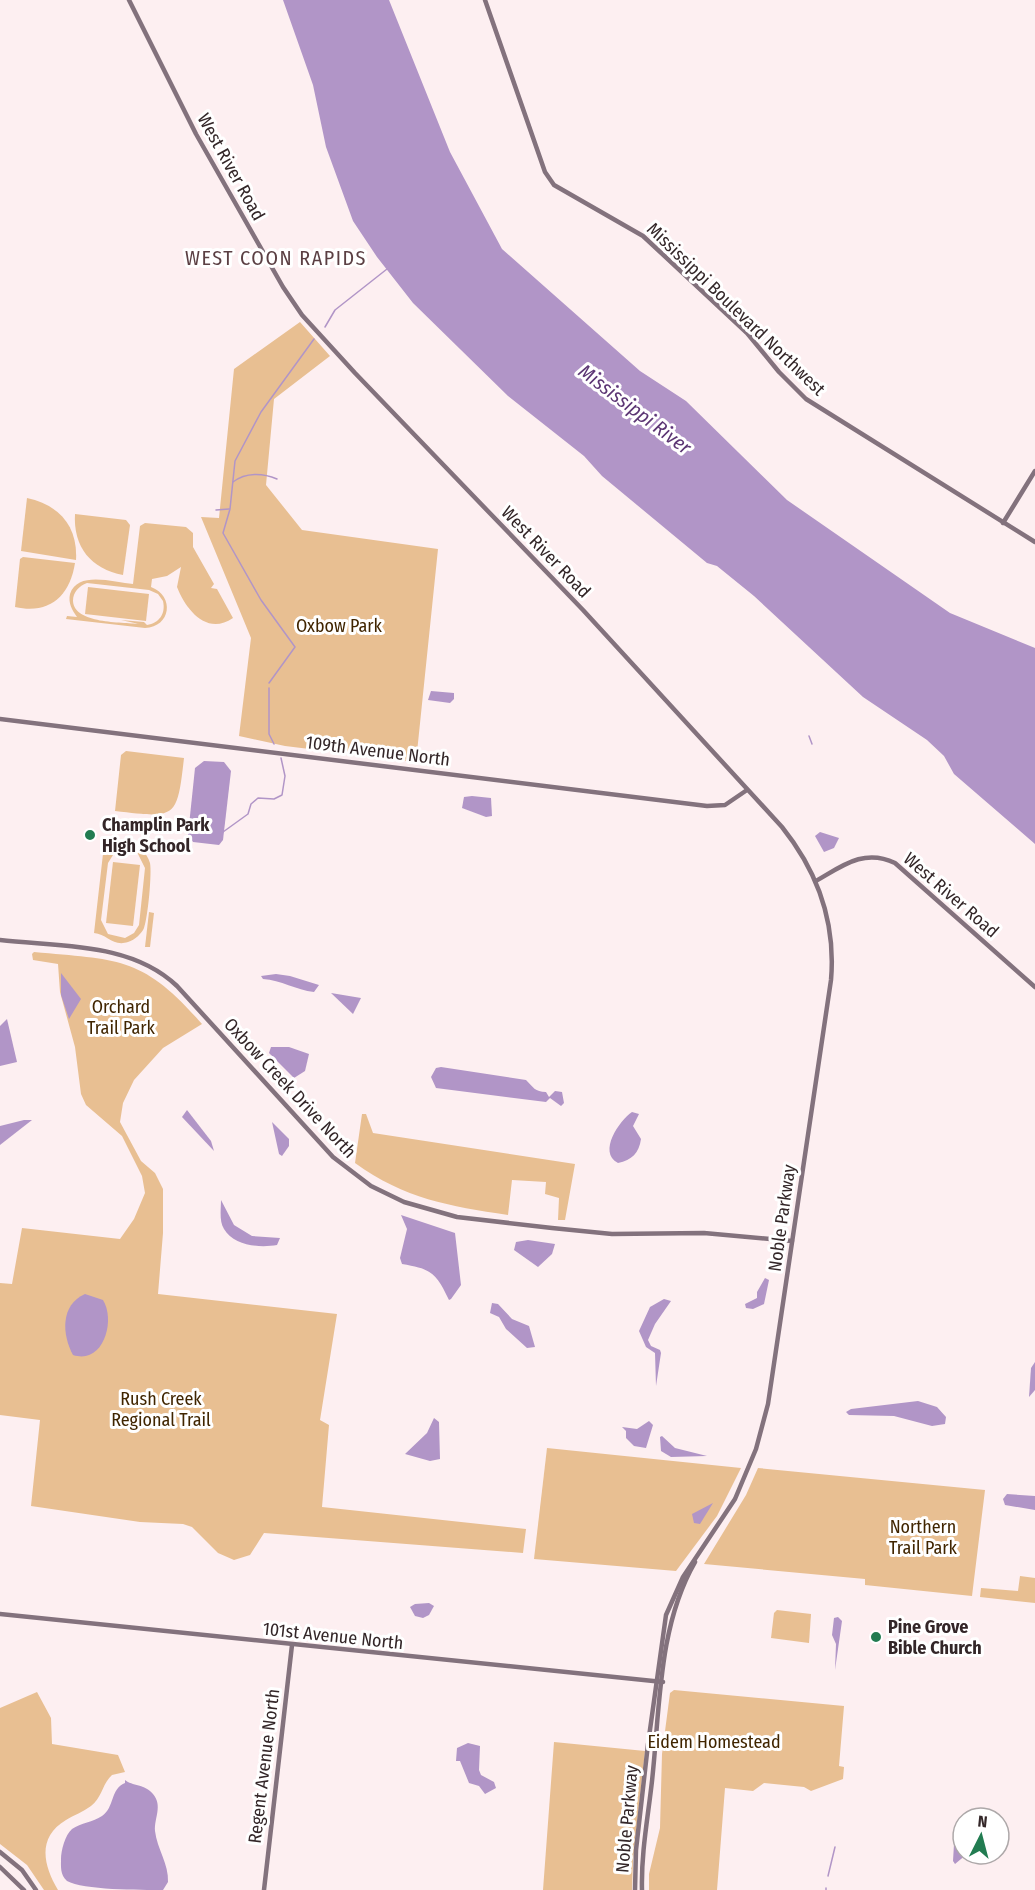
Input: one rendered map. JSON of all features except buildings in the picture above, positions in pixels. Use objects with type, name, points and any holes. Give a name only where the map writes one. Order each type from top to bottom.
[{"type":"street","name":"West River Road","points":[[129,0],[196,134],[279,280],[302,315],[583,610],[788,834],[816,881],[857,858],[873,856],[895,862],[1035,987]]},
{"type":"street","name":"Mississippi Boulevard Northwest","points":[[485,0],[545,172],[554,185],[643,236],[742,328],[779,372],[806,399],[1035,542]]},
{"type":"street","points":[[1003,523],[1035,471]]},
{"type":"street","name":"109th Avenue North","points":[[0,719],[707,806],[725,805],[747,790]]},
{"type":"street","name":"Noble Parkway","points":[[635,1890],[636,1850],[656,1682],[669,1608],[683,1577],[735,1499],[762,1432],[769,1398],[832,968],[827,910],[816,881]]},
{"type":"street","name":"Oxbow Creek Drive North","points":[[0,940],[117,953],[159,971],[177,986],[333,1157],[371,1186],[411,1205],[457,1218],[604,1234],[704,1233],[792,1241]]},
{"type":"street","name":"Noble Parkway","points":[[642,1890],[644,1850],[663,1683],[675,1609],[684,1584],[704,1547]]},
{"type":"street","name":"101st Avenue North","points":[[0,1614],[663,1683]]},
{"type":"street","name":"Regent Avenue North","points":[[264,1890],[292,1645]]},
{"type":"street","points":[[0,1852],[22,1870],[36,1890]]},
{"type":"street","points":[[0,1867],[24,1890]]},
{"type":"green space","name":"Oxbow Park","points":[[300,322],[330,356],[274,399],[266,485],[302,530],[438,549],[416,762],[285,746],[239,736],[251,638],[201,517],[219,518],[234,369]]},
{"type":"green space","points":[[27,498],[48,506],[64,519],[74,537],[76,560],[21,551]]},
{"type":"green space","points":[[75,514],[126,520],[130,525],[123,575],[102,568],[86,555],[77,537]]},
{"type":"green space","points":[[145,523],[186,527],[193,533],[193,547],[214,584],[211,588],[217,589],[233,618],[215,624],[206,622],[192,612],[177,587],[181,567],[167,576],[152,579],[151,587],[159,591],[167,604],[165,617],[154,626],[145,628],[66,619],[67,616],[77,617],[71,606],[70,594],[81,582],[98,580],[133,584],[140,526]],"holes":[[[87,583],[149,590],[158,594],[163,601],[163,610],[158,620],[147,625],[144,622],[121,620],[139,624],[122,623],[90,618],[75,609],[73,601],[77,590]]]},
{"type":"green space","points":[[23,557],[75,563],[63,594],[48,605],[38,608],[15,607],[20,559]]},
{"type":"green space","points":[[88,587],[149,594],[146,621],[85,614]]},
{"type":"green space","points":[[126,751],[184,758],[179,793],[170,810],[162,814],[115,811],[121,755]]},
{"type":"green space","points":[[104,845],[109,846],[109,851],[127,845],[139,848],[150,863],[148,905],[143,930],[133,940],[123,943],[114,942],[94,933]],"holes":[[[121,851],[138,854],[145,868],[139,925],[134,933],[125,938],[108,934],[101,920],[108,863],[113,855]]]},
{"type":"green space","points":[[113,862],[140,865],[133,926],[106,923]]},
{"type":"green space","points":[[149,912],[154,913],[150,947],[145,947]]},
{"type":"green space","name":"Rush Creek Regional Trail","points":[[34,952],[109,960],[145,973],[163,985],[202,1024],[163,1048],[134,1080],[123,1103],[120,1122],[141,1161],[155,1173],[163,1189],[163,1233],[158,1294],[337,1314],[320,1420],[329,1425],[322,1507],[526,1529],[523,1553],[264,1533],[250,1555],[234,1560],[218,1553],[192,1527],[183,1524],[140,1522],[31,1506],[40,1420],[0,1415],[0,1283],[12,1284],[22,1228],[120,1239],[134,1219],[145,1193],[142,1176],[122,1136],[86,1105],[81,1094],[75,1047],[60,992],[58,964],[33,960]]},
{"type":"green space","points":[[362,1114],[366,1114],[373,1133],[575,1164],[565,1220],[558,1220],[559,1198],[545,1194],[546,1182],[512,1180],[508,1215],[447,1204],[392,1185],[355,1163]]},
{"type":"green space","points":[[547,1448],[741,1468],[717,1516],[676,1571],[534,1559]]},
{"type":"green space","name":"Northern Trail Park","points":[[758,1468],[985,1490],[972,1596],[865,1585],[865,1579],[704,1564],[746,1495]]},
{"type":"green space","points":[[1020,1576],[1035,1578],[1035,1603],[980,1597],[981,1588],[1018,1591]]},
{"type":"green space","points":[[777,1610],[811,1614],[809,1643],[771,1638],[774,1613]]},
{"type":"green space","name":"Eidem Homestead","points":[[674,1690],[844,1706],[839,1766],[844,1767],[843,1779],[811,1791],[804,1787],[764,1783],[753,1791],[725,1788],[717,1890],[649,1890],[649,1874],[660,1828],[662,1754],[670,1693]]},
{"type":"green space","points":[[37,1692],[51,1718],[52,1744],[118,1755],[125,1772],[112,1775],[95,1803],[66,1820],[50,1835],[46,1861],[58,1890],[44,1890],[27,1865],[0,1844],[0,1708]]},
{"type":"green space","points":[[554,1742],[645,1751],[632,1890],[543,1890]]},
{"type":"water","name":"Mississippi River","points":[[283,0],[389,0],[450,152],[502,249],[640,371],[686,401],[787,500],[950,613],[1035,648],[1035,844],[954,774],[944,756],[927,740],[863,697],[754,596],[717,566],[707,563],[602,476],[584,456],[508,396],[413,303],[377,257],[353,221],[326,147],[313,85]]},
{"type":"water","points":[[431,691],[454,693],[454,699],[450,703],[428,700]]},
{"type":"water","points":[[204,761],[224,762],[231,771],[223,840],[219,845],[193,842],[188,835],[195,768]]},
{"type":"water","points":[[464,797],[491,798],[492,816],[486,817],[462,808]]},
{"type":"water","points":[[820,832],[839,838],[834,848],[824,852],[815,836]]},
{"type":"water","points":[[61,973],[81,999],[69,1019],[61,995]]},
{"type":"water","points":[[276,974],[319,985],[314,992],[263,979],[261,976]]},
{"type":"water","points":[[331,993],[361,998],[353,1014]]},
{"type":"water","points":[[7,1019],[17,1062],[0,1066],[0,1026]]},
{"type":"water","points":[[271,1047],[289,1047],[309,1054],[305,1071],[294,1078],[269,1053]]},
{"type":"water","points":[[436,1068],[526,1080],[537,1090],[546,1092],[549,1097],[555,1091],[562,1092],[564,1103],[561,1106],[550,1098],[546,1102],[436,1088],[431,1077]]},
{"type":"water","points":[[187,1110],[211,1141],[214,1151],[182,1117]]},
{"type":"water","points":[[632,1112],[639,1114],[633,1126],[641,1139],[640,1144],[634,1155],[618,1163],[612,1158],[610,1144],[617,1129]]},
{"type":"water","points":[[32,1120],[0,1145],[0,1126]]},
{"type":"water","points":[[272,1122],[289,1139],[289,1146],[282,1156],[279,1154]]},
{"type":"water","points":[[221,1200],[234,1225],[252,1236],[280,1238],[277,1245],[248,1244],[228,1235],[221,1222]]},
{"type":"water","points":[[401,1215],[455,1233],[461,1285],[451,1299],[449,1300],[436,1278],[427,1270],[402,1264],[400,1258],[407,1229]]},
{"type":"water","points":[[528,1240],[555,1244],[552,1254],[538,1267],[514,1250],[516,1242]]},
{"type":"water","points":[[765,1278],[769,1280],[764,1304],[753,1309],[746,1308],[745,1304],[757,1298],[757,1292]]},
{"type":"water","points":[[85,1294],[103,1300],[107,1309],[107,1329],[99,1348],[92,1354],[73,1355],[65,1330],[67,1313],[71,1305]]},
{"type":"water","points":[[664,1299],[671,1301],[655,1324],[648,1340],[651,1346],[660,1350],[661,1353],[656,1386],[655,1353],[646,1347],[639,1331],[650,1307]]},
{"type":"water","points":[[492,1303],[498,1304],[512,1319],[529,1326],[535,1347],[527,1348],[506,1329],[499,1317],[490,1313]]},
{"type":"water","points":[[1035,1362],[1035,1390],[1029,1397],[1031,1368]]},
{"type":"water","points":[[918,1401],[937,1407],[946,1417],[945,1424],[932,1426],[894,1416],[849,1415],[846,1412],[851,1409]]},
{"type":"water","points":[[434,1418],[439,1422],[440,1459],[430,1461],[405,1454],[427,1433]]},
{"type":"water","points":[[649,1421],[653,1425],[646,1448],[634,1446],[626,1438],[626,1431],[622,1427],[637,1429]]},
{"type":"water","points":[[662,1436],[675,1448],[707,1456],[671,1457],[661,1451],[660,1437]]},
{"type":"water","points":[[1007,1494],[1035,1496],[1035,1510],[1005,1505],[1003,1499]]},
{"type":"water","points":[[713,1503],[700,1524],[694,1523],[692,1514]]},
{"type":"water","points":[[429,1603],[434,1606],[429,1615],[423,1618],[415,1616],[410,1607],[415,1604]]},
{"type":"water","points":[[838,1617],[842,1621],[835,1670],[836,1644],[832,1635],[834,1618]]},
{"type":"water","points":[[468,1743],[480,1746],[479,1770],[481,1775],[494,1782],[496,1788],[485,1794],[479,1786],[469,1783],[460,1761],[456,1761],[457,1748]]},
{"type":"water","points":[[125,1780],[146,1788],[156,1799],[158,1808],[155,1831],[167,1869],[168,1882],[163,1890],[127,1890],[98,1888],[67,1881],[62,1873],[61,1856],[67,1835],[79,1825],[102,1816],[109,1808],[117,1789],[125,1783]]},
{"type":"waterway","points":[[325,327],[335,310],[387,269]]},
{"type":"waterway","points":[[269,683],[295,647],[261,600],[223,533],[230,509],[235,461],[261,412],[314,339]]},
{"type":"waterway","points":[[233,482],[243,476],[255,474],[277,479]]},
{"type":"waterway","points":[[216,510],[229,509]]},
{"type":"waterway","points":[[269,688],[269,734],[274,744]]},
{"type":"waterway","points":[[809,736],[812,744]]},
{"type":"waterway","points":[[223,832],[248,814],[251,804],[258,798],[274,799],[282,795],[285,776],[281,758]]},
{"type":"waterway","points":[[828,1876],[835,1847]]},
{"type":"place","name":"Champlin Park High School","points":[[90,835]]},
{"type":"place","name":"Pine Grove Bible Church","points":[[876,1637]]},
{"type":"district","name":"WEST COON RAPIDS","points":[[276,258]]},
{"type":"park label","name":"Orchard Trail Park","points":[[121,1017]]}]
